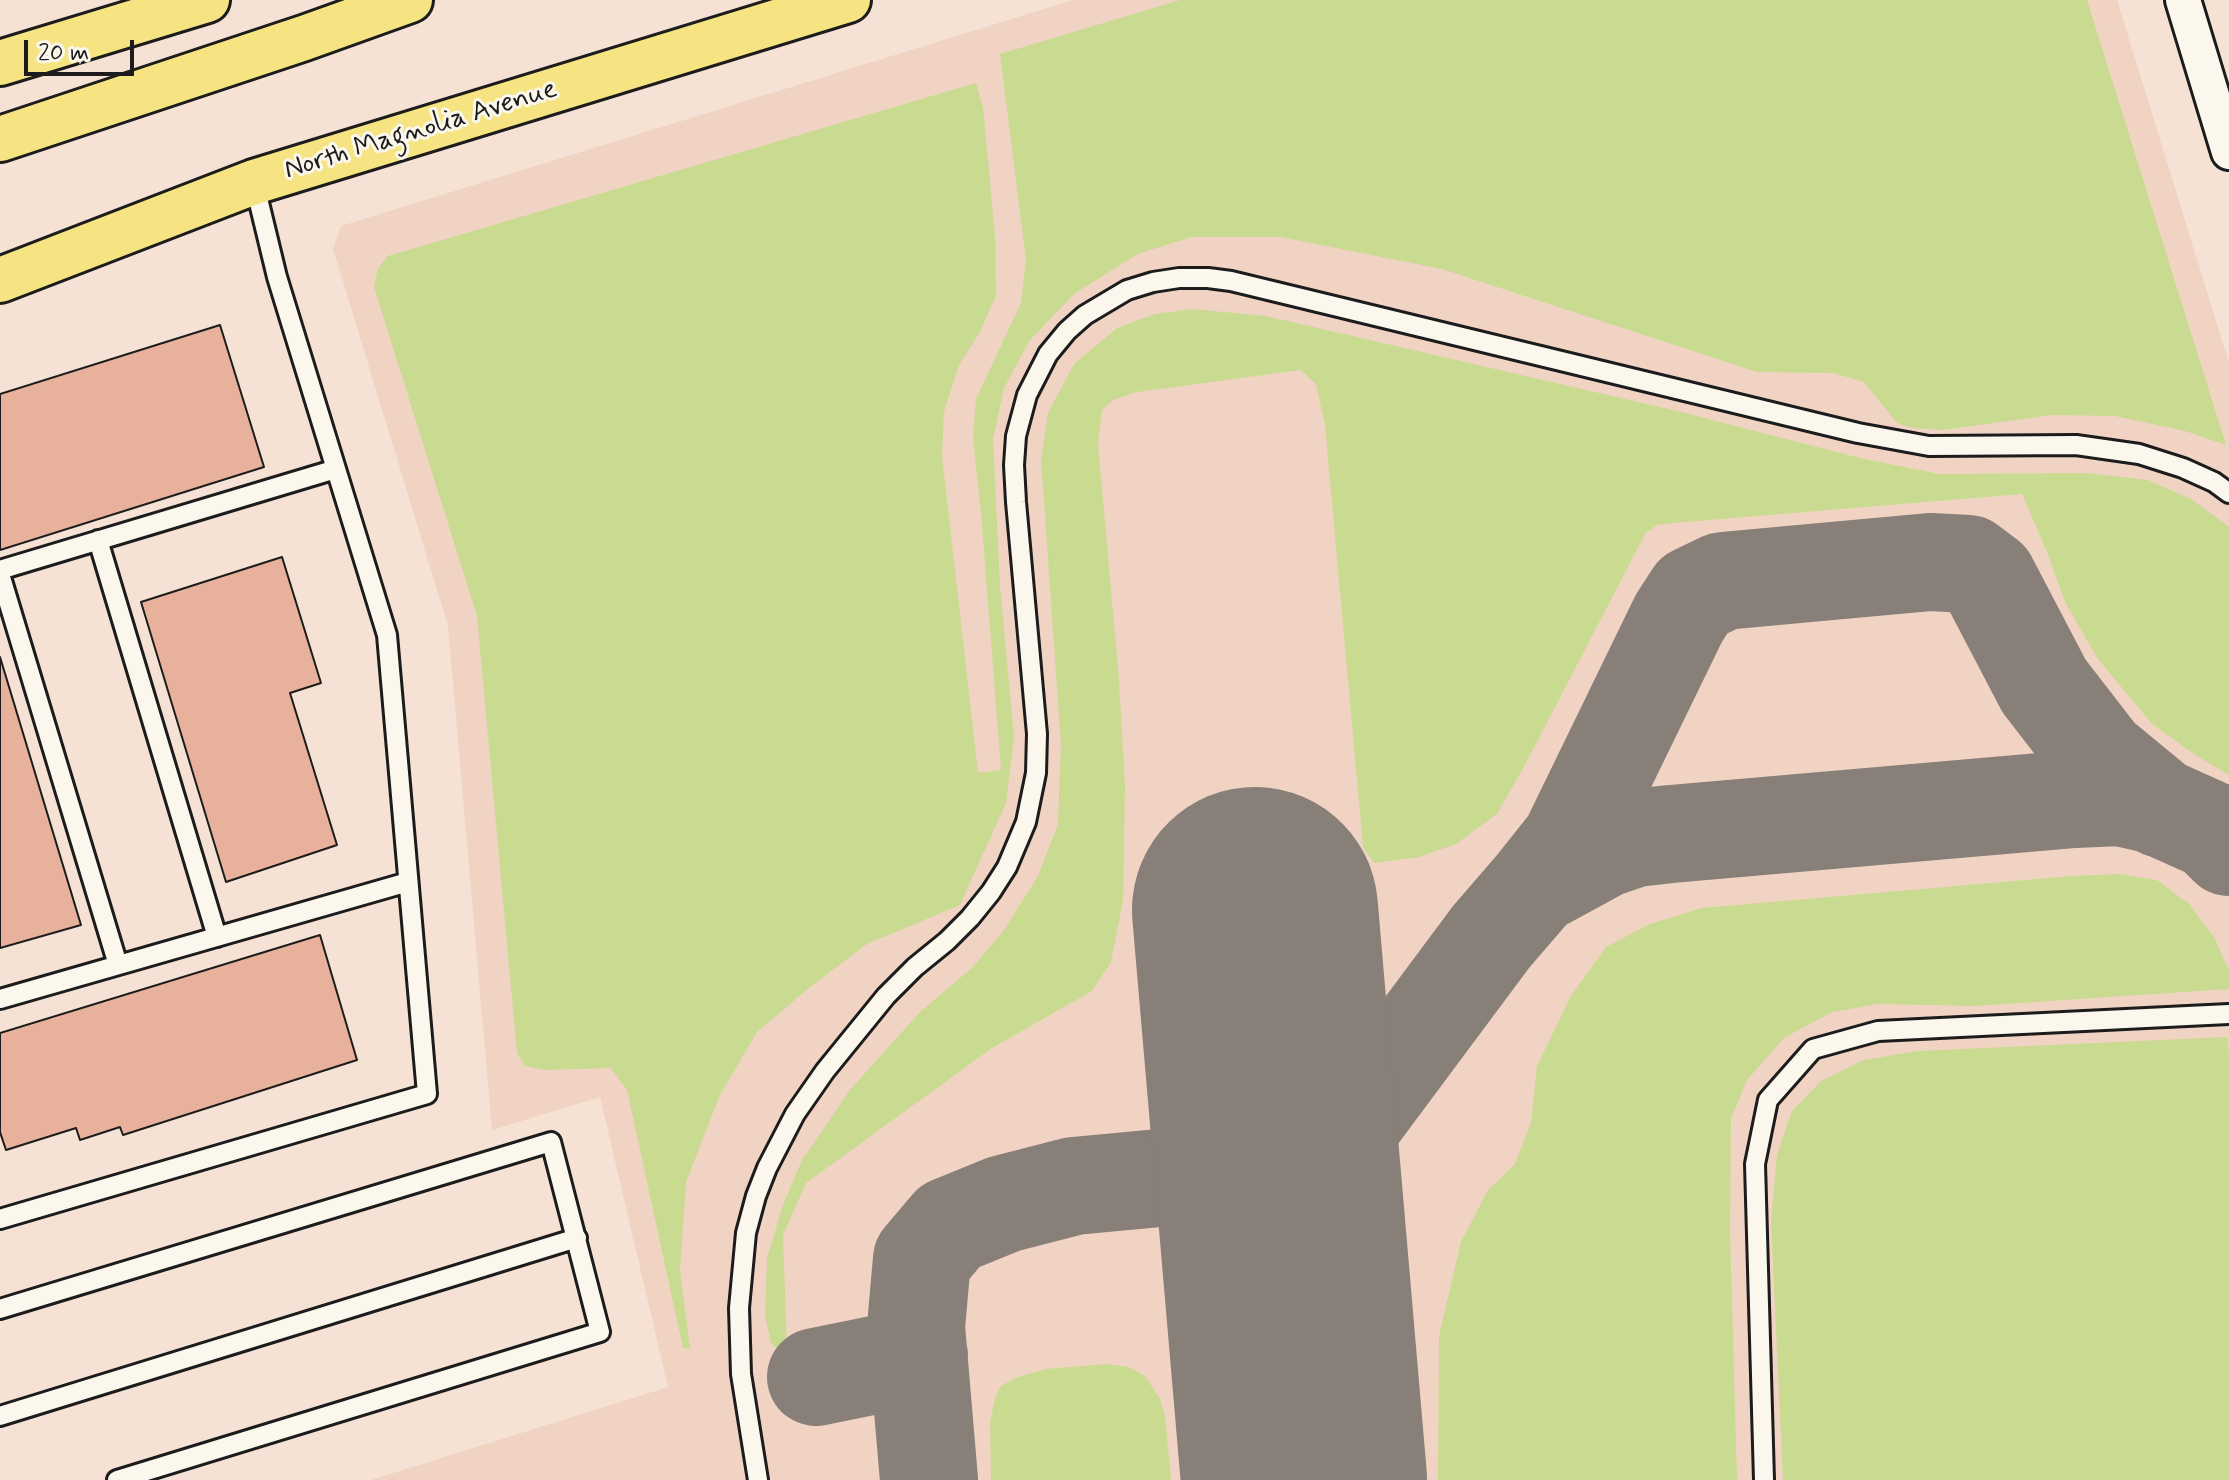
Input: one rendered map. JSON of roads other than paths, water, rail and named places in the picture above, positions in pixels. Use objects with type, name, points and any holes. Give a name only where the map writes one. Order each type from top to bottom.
[{"type":"main road","points":[[0,63],[207,0]]},
{"type":"main road","points":[[0,139],[410,0]]},
{"type":"main road","name":"North Magnolia Avenue","points":[[0,280],[254,182],[848,0]]},
{"type":"street","points":[[2183,0],[2229,152]]},
{"type":"lane","points":[[0,1219],[427,1094],[387,635],[277,277],[254,182]]},
{"type":"lane","points":[[758,1480],[745,1406],[739,1335],[746,1233],[756,1196],[780,1140],[825,1071],[886,996],[947,941],[991,892],[1017,845],[1032,798],[1037,734],[1016,502],[1016,436],[1027,395],[1048,354],[1085,315],[1127,290],[1153,282],[1179,278],[1231,281],[1872,436],[1929,446],[2076,445],[2139,454],[2183,468],[2214,482],[2229,493]]},
{"type":"lane","points":[[118,965],[0,572],[336,469]]},
{"type":"lane","points":[[98,540],[217,937]]},
{"type":"lane","points":[[0,999],[408,882]]},
{"type":"lane","points":[[1764,1480],[1755,1164],[1768,1100],[1813,1049],[1878,1031],[2229,1014]]},
{"type":"lane","points":[[0,1309],[551,1142],[600,1332],[117,1480]]},
{"type":"lane","points":[[0,1416],[577,1238]]}]
